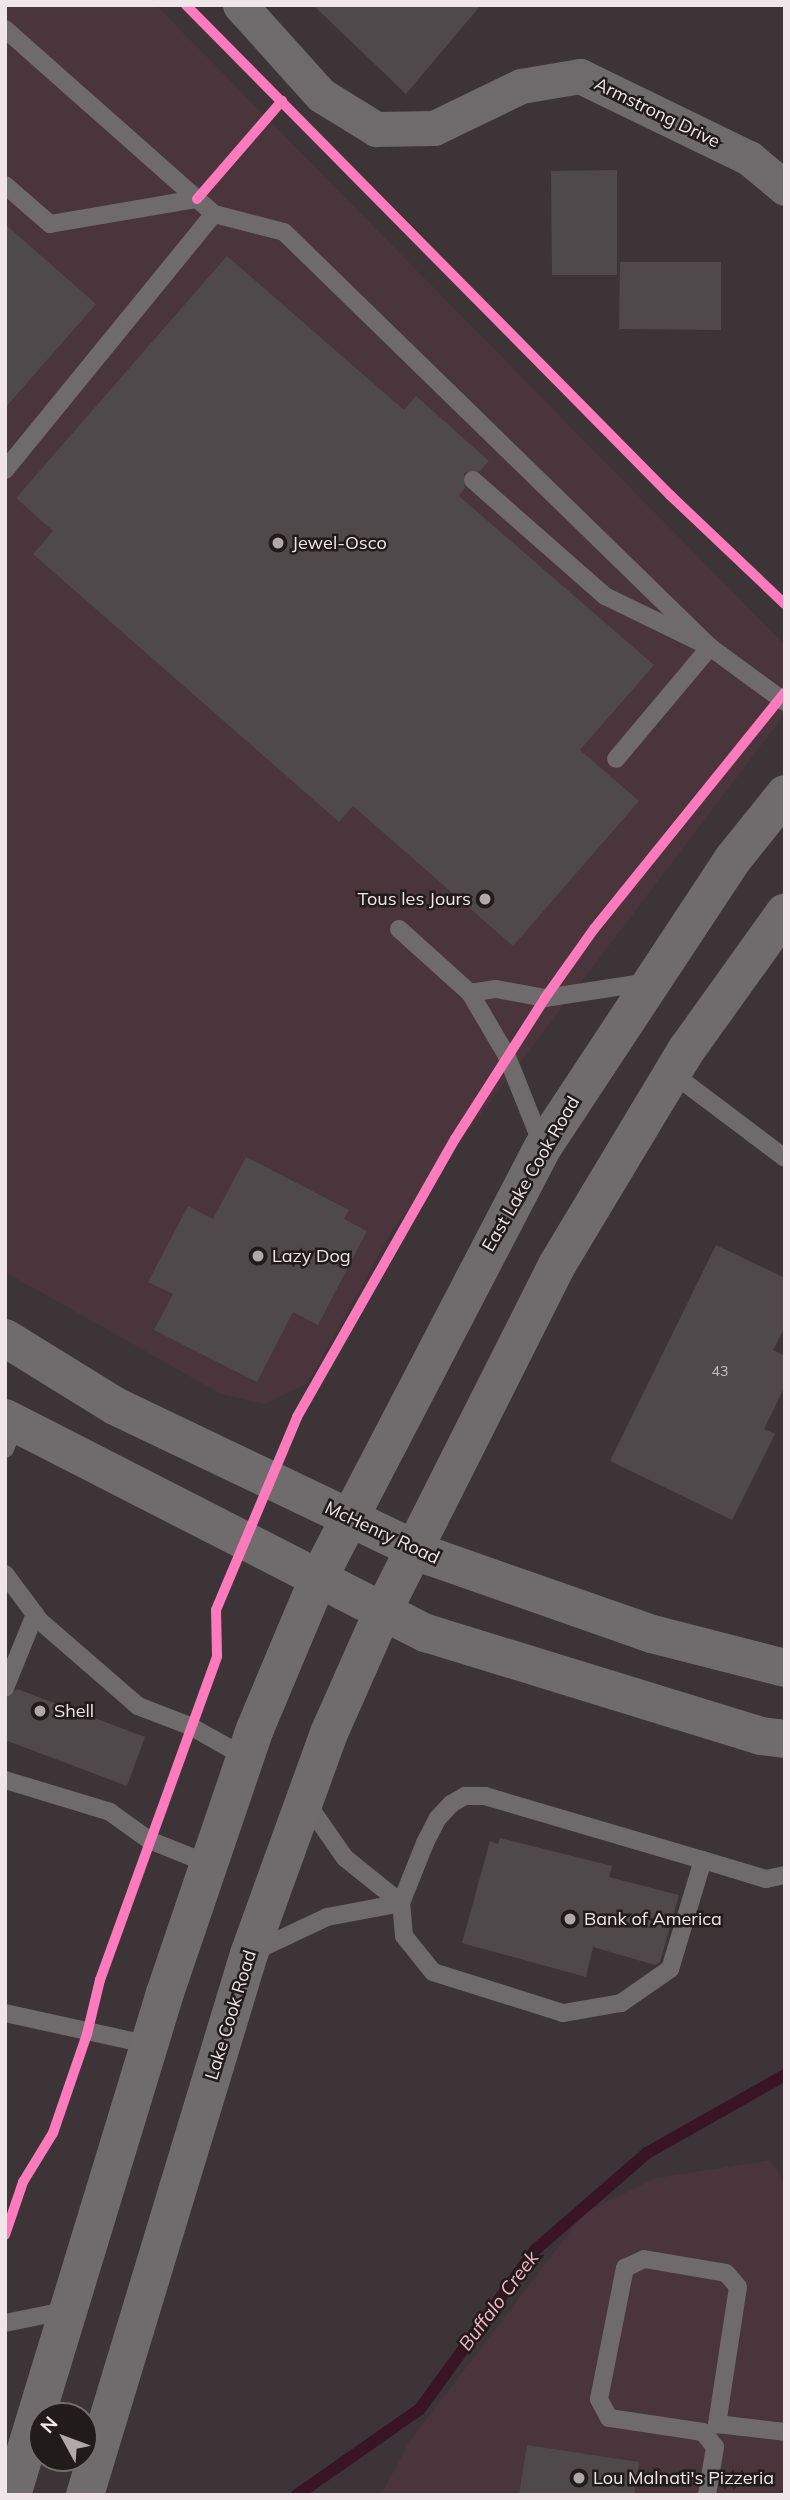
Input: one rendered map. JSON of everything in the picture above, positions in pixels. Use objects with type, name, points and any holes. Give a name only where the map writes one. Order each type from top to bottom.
[{"type":"main road","name":"East Lake Cook Road","points":[[318,1579],[543,1147],[650,982],[785,794]]},
{"type":"main road","points":[[412,1548],[556,1265],[672,1073],[785,912]]},
{"type":"main road","name":"McHenry Road","points":[[5,1338],[115,1406],[412,1548],[652,1634],[785,1668]]},
{"type":"main road","points":[[9,1430],[426,1633],[761,1736],[785,1739]]},
{"type":"main road","name":"Lake Cook Road","points":[[85,2495],[249,1954],[304,1800],[412,1548]]},
{"type":"main road","points":[[12,2495],[150,2045],[209,1864],[246,1757],[318,1579]]},
{"type":"street","name":"Armstrong Drive","points":[[240,5],[321,95],[376,128],[434,128],[521,86],[580,76],[749,158],[785,188]]},
{"type":"lane","points":[[5,29],[214,214],[284,232],[710,647],[785,702]]},
{"type":"lane","points":[[5,185],[50,224],[197,200]]},
{"type":"lane","points":[[5,470],[214,214]]},
{"type":"lane","points":[[472,480],[605,596],[710,647]]},
{"type":"lane","points":[[616,759],[710,647]]},
{"type":"lane","points":[[399,929],[470,993],[506,1054],[543,1147]]},
{"type":"lane","points":[[470,993],[496,989],[545,998],[650,982]]},
{"type":"lane","points":[[672,1073],[785,1158]]},
{"type":"lane","points":[[5,1574],[35,1614],[138,1706],[190,1726],[246,1757]]},
{"type":"lane","points":[[5,1688],[35,1614]]},
{"type":"lane","points":[[5,1780],[110,1812],[149,1840],[209,1864]]},
{"type":"lane","points":[[703,1860],[670,1969],[621,2003],[563,2013],[433,1972],[404,1936],[401,1903],[438,1818],[451,1804],[466,1796],[485,1796],[703,1860],[766,1879],[785,1875]]},
{"type":"lane","points":[[304,1800],[345,1858],[401,1903]]},
{"type":"lane","points":[[249,1954],[327,1917],[401,1903]]},
{"type":"lane","points":[[5,2013],[150,2045]]},
{"type":"lane","points":[[707,2495],[715,2447],[738,2287],[726,2273],[644,2259],[625,2268],[599,2399],[609,2418],[703,2432],[715,2447]]},
{"type":"lane","points":[[5,2323],[69,2310]]},
{"type":"lane","points":[[717,2424],[785,2432]]},
{"type":"shaded area","points":[[5,5],[156,5],[785,645],[785,714],[392,1231],[308,1383],[265,1404],[221,1394],[5,1272]]},
{"type":"shaded area","points":[[770,2160],[785,2183],[785,2495],[381,2495],[409,2442],[585,2212],[656,2178]]},
{"type":"building","points":[[313,5],[481,5],[406,94]]},
{"type":"building","points":[[617,170],[617,275],[552,275],[551,171]]},
{"type":"building","points":[[5,224],[96,304],[5,408]]},
{"type":"building","name":"Jewel-Osco","points":[[227,256],[404,410],[416,396],[489,461],[480,471],[464,473],[465,488],[459,496],[654,665],[580,750],[639,801],[513,946],[353,806],[339,822],[33,554],[53,531],[16,498]]},
{"type":"building","points":[[620,262],[721,262],[721,330],[619,329]]},
{"type":"building","name":"Lazy Dog","points":[[246,1157],[349,1210],[344,1219],[367,1231],[318,1325],[293,1312],[257,1382],[154,1330],[173,1294],[148,1282],[188,1206],[213,1219]]},
{"type":"building","points":[[716,1245],[785,1278],[785,1327],[773,1350],[785,1356],[785,1386],[764,1429],[775,1434],[732,1520],[610,1461]]},
{"type":"building","name":"Shell","points":[[17,1689],[145,1737],[127,1786],[5,1740],[5,1699]]},
{"type":"building","name":"Bank of America","points":[[500,1838],[612,1866],[609,1877],[679,1895],[660,1962],[655,1965],[593,1947],[586,1977],[462,1943],[490,1841],[498,1844]]},
{"type":"building","name":"Lou Malnati's Pizzeria","points":[[527,2445],[639,2462],[634,2495],[519,2495]]},
{"type":"waterway","name":"Buffalo Creek","points":[[297,2495],[420,2409],[535,2250],[647,2153],[785,2075]]},
{"type":"cycle path","points":[[186,5],[670,495],[785,604]]},
{"type":"cycle path","points":[[197,199],[282,101]]},
{"type":"cycle path","points":[[5,2235],[23,2182],[53,2133],[87,2034],[100,1980],[217,1656],[216,1610],[297,1417],[455,1139],[545,998],[594,929],[785,692]]},
{"type":"place","name":"Jewel-Osco","points":[[278,543]]},
{"type":"place","name":"Tous les Jours","points":[[485,899]]},
{"type":"place","name":"Lazy Dog","points":[[258,1256]]},
{"type":"place","name":"Shell","points":[[40,1711]]},
{"type":"place","name":"Bank of America","points":[[570,1919]]},
{"type":"place","name":"Lou Malnati's Pizzeria","points":[[579,2478]]}]
